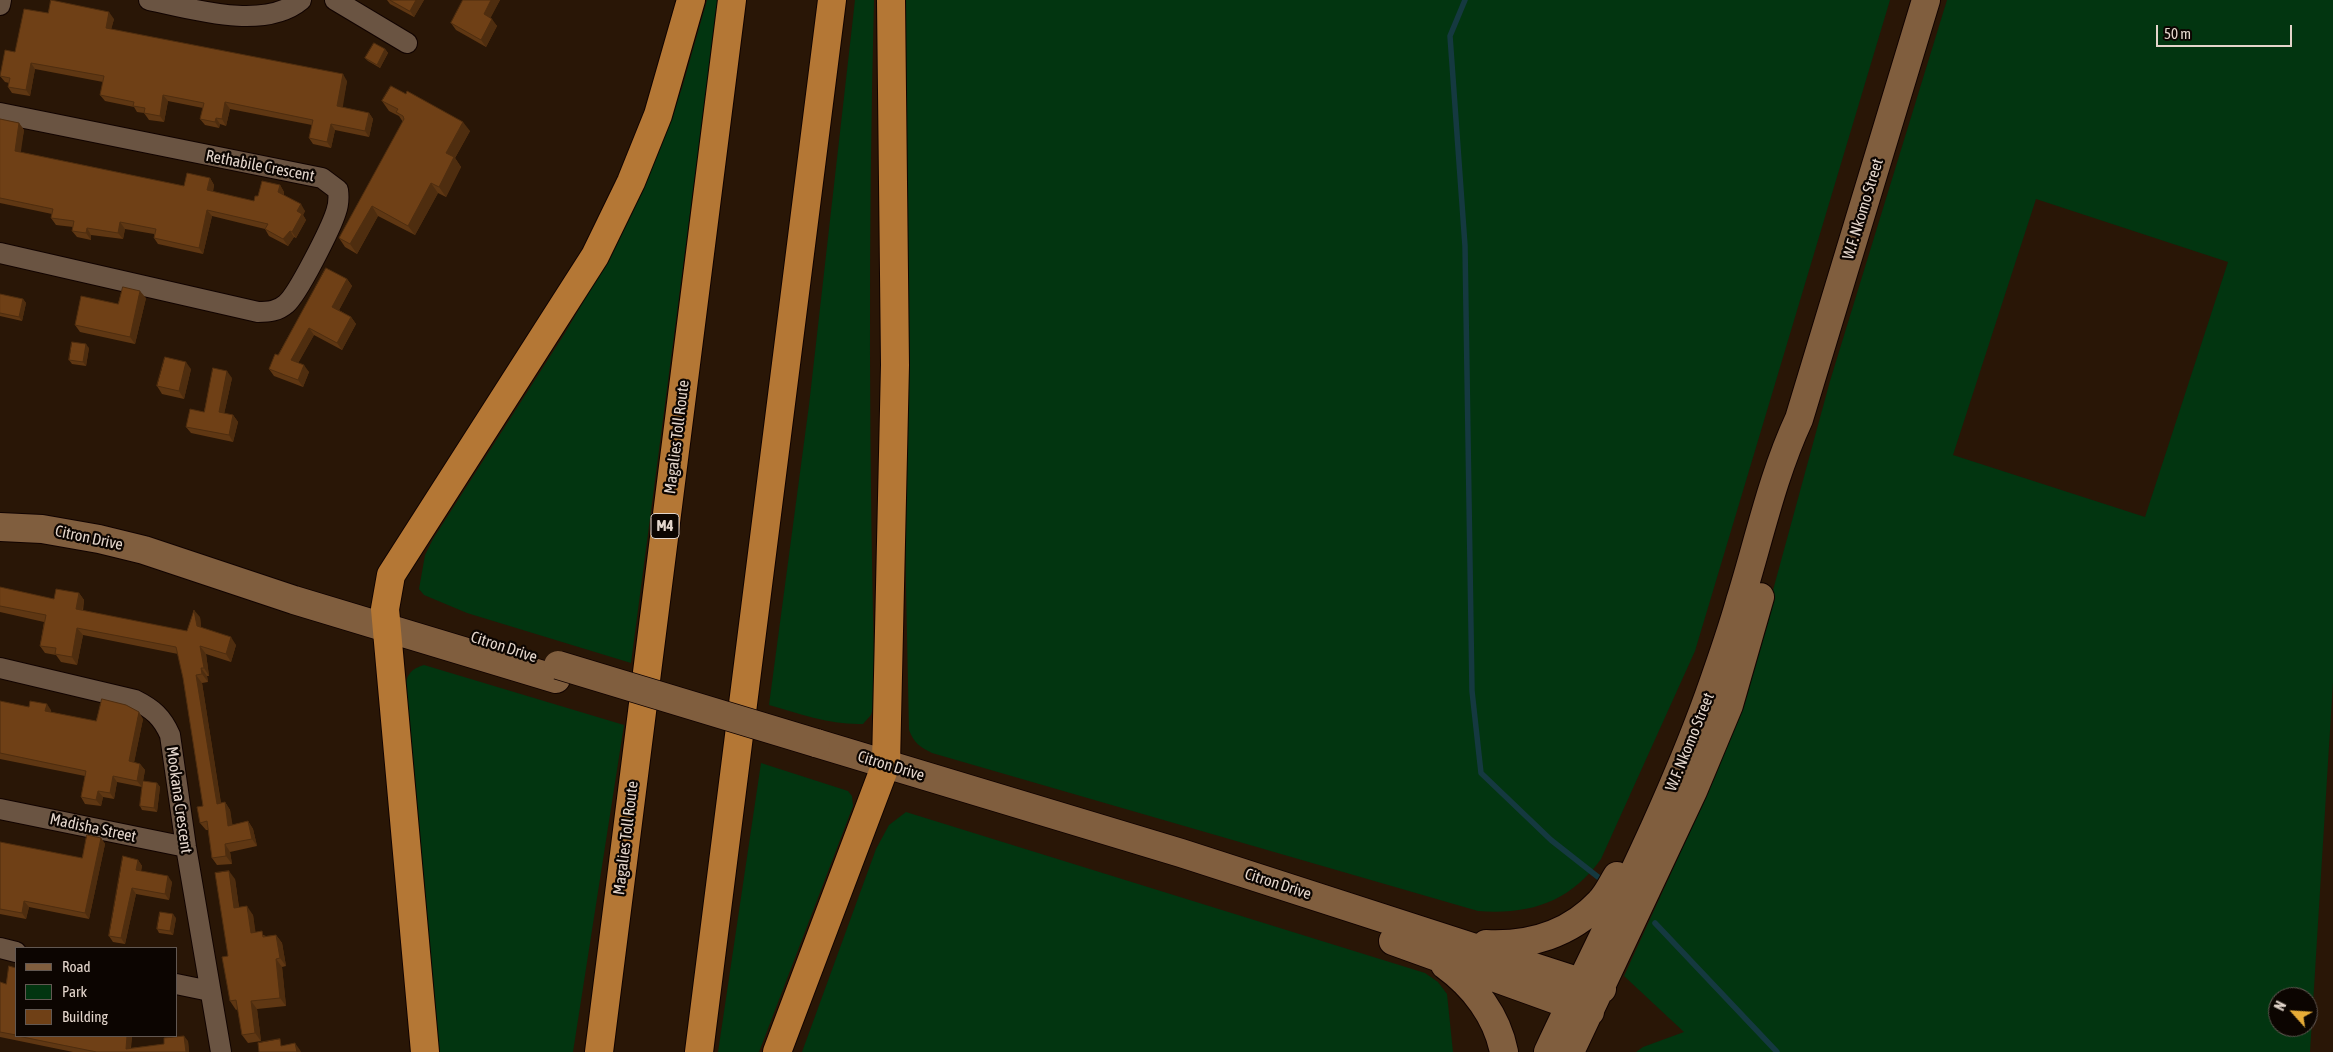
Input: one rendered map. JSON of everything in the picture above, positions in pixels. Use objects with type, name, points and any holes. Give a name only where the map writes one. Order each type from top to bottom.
[{"type":"highway","points":[[425,1052],[385,618],[391,576],[408,545],[595,256],[630,182],[658,114],[691,0]]},
{"type":"highway","name":"Magalies Toll Route","points":[[599,1052],[732,0]]},
{"type":"highway","points":[[700,1052],[832,0]]},
{"type":"highway","points":[[777,1052],[821,932],[884,771],[895,365],[890,0]]},
{"type":"main road","name":"W.F. Nkomo Street","points":[[1570,1052],[1586,997],[1644,849],[1708,696],[1740,601],[1775,480],[1799,419],[1926,0]]},
{"type":"main road","name":"W.F. Nkomo Street","points":[[1548,1052],[1586,997],[1693,791],[1729,705],[1760,599],[1798,448],[1799,419]]},
{"type":"main road","name":"Citron Drive","points":[[0,527],[42,529],[100,539],[176,559],[356,600],[385,618],[557,672],[884,771],[1181,853],[1426,942],[1586,997]]},
{"type":"main road","points":[[1426,942],[1512,945],[1536,940],[1563,930],[1584,917],[1602,901],[1622,867],[1708,696]]},
{"type":"main road","points":[[1426,942],[1478,994],[1490,1014],[1504,1052]]},
{"type":"street","points":[[0,5],[1,0]]},
{"type":"street","points":[[148,0],[210,13],[255,16],[276,14],[292,8],[301,0]]},
{"type":"street","points":[[335,0],[407,42]]},
{"type":"street","name":"Rethabile Crescent","points":[[0,113],[322,178],[338,190],[339,200],[336,214],[297,290],[287,303],[274,311],[258,312],[0,253]]},
{"type":"street","name":"Mookana Crescent","points":[[0,668],[118,695],[150,707],[163,720],[170,735],[186,847],[221,1052]]},
{"type":"street","name":"Madisha Street","points":[[0,809],[186,847]]},
{"type":"street","points":[[0,948],[15,952]]},
{"type":"street","points":[[178,984],[210,992]]},
{"type":"green space","points":[[707,0],[718,0],[631,663],[467,613],[424,595],[419,589],[425,555],[433,539],[565,333],[609,258],[647,181],[682,88]]},
{"type":"green space","points":[[855,0],[874,0],[870,350],[871,526],[875,701],[871,715],[863,724],[827,721],[769,705],[809,405]]},
{"type":"green space","points":[[904,0],[1890,0],[1695,651],[1601,859],[1576,886],[1547,903],[1532,908],[1497,912],[1478,911],[932,753],[915,741],[909,730],[901,350]]},
{"type":"green space","points":[[1947,0],[2333,0],[2333,682],[2314,987],[2268,987],[2268,1037],[2311,1037],[2310,1052],[1636,1052],[1643,1047],[1684,1032],[1624,976],[1715,777],[1742,704],[1830,381]],"holes":[[[2036,199],[2228,262],[2145,517],[1953,455]]]},
{"type":"green space","points":[[424,665],[624,725],[573,1052],[438,1052],[405,687],[410,673]]},
{"type":"green space","points":[[761,763],[848,791],[852,796],[853,806],[759,1052],[718,1052]]},
{"type":"green space","points":[[906,812],[1425,973],[1438,982],[1447,994],[1453,1052],[802,1052],[876,849],[889,825]]},
{"type":"building","points":[[51,0],[109,12],[106,28],[343,74],[337,106],[369,113],[365,131],[331,124],[327,142],[309,138],[313,120],[225,102],[222,119],[216,118],[215,122],[200,119],[204,103],[163,95],[160,116],[144,113],[145,108],[133,106],[134,102],[100,95],[104,76],[31,63],[26,90],[8,87],[10,78],[0,76],[5,50],[15,52],[24,9],[48,13]]},
{"type":"building","points":[[390,0],[416,0],[410,11]]},
{"type":"building","points":[[463,0],[491,0],[484,14],[492,19],[481,40],[451,23]]},
{"type":"building","points":[[374,43],[385,49],[377,65],[365,58]]},
{"type":"building","points":[[391,86],[406,94],[407,91],[463,122],[446,153],[454,157],[439,187],[431,183],[408,226],[372,206],[350,244],[339,238],[404,119],[403,116],[396,112],[398,109],[382,101]]},
{"type":"building","points":[[0,119],[19,123],[15,151],[184,186],[187,173],[210,178],[207,190],[254,201],[255,196],[258,196],[262,181],[280,185],[278,192],[301,204],[297,211],[302,214],[292,232],[290,231],[283,239],[265,229],[268,224],[207,210],[199,248],[154,238],[156,229],[120,222],[118,233],[87,228],[86,233],[72,231],[74,221],[51,218],[53,209],[0,198]]},
{"type":"building","points":[[326,268],[347,279],[332,307],[351,317],[337,343],[309,328],[291,360],[304,365],[298,380],[269,369],[275,354],[278,355]]},
{"type":"building","points":[[123,287],[140,291],[130,337],[75,325],[81,296],[118,304]]},
{"type":"building","points":[[0,294],[23,299],[19,317],[0,313]]},
{"type":"building","points":[[72,342],[86,344],[83,362],[69,360]]},
{"type":"building","points":[[165,357],[186,362],[179,391],[157,386]]},
{"type":"building","points":[[213,368],[227,371],[219,412],[233,415],[229,435],[186,427],[190,409],[204,412]]},
{"type":"building","points":[[0,587],[54,599],[56,589],[79,593],[76,609],[187,631],[194,610],[197,626],[231,637],[226,654],[200,646],[204,668],[201,668],[202,674],[196,675],[217,804],[225,802],[228,826],[248,821],[252,839],[225,844],[226,856],[212,858],[207,821],[200,823],[197,807],[203,806],[183,678],[176,647],[77,628],[72,657],[55,654],[56,648],[40,646],[46,615],[0,606]]},
{"type":"building","points":[[102,699],[126,705],[139,712],[129,761],[140,764],[137,781],[113,776],[110,793],[98,791],[96,800],[81,797],[86,771],[0,753],[0,701],[29,707],[30,701],[47,704],[45,711],[96,721]]},
{"type":"building","points":[[143,781],[157,783],[154,808],[140,806]]},
{"type":"building","points":[[87,835],[101,838],[85,913],[24,901],[22,913],[0,909],[0,842],[82,858]]},
{"type":"building","points":[[123,856],[138,860],[136,870],[168,876],[165,894],[132,888],[121,938],[109,936]]},
{"type":"building","points":[[229,871],[234,908],[247,906],[251,933],[262,931],[263,937],[276,935],[280,958],[276,959],[280,998],[251,1001],[255,1033],[242,1035],[236,1000],[230,1001],[222,957],[228,956],[215,873]]},
{"type":"building","points":[[160,912],[173,914],[170,931],[157,929]]},
{"type":"building","points":[[9,966],[15,968],[15,1035],[0,1032],[0,982],[6,984]]},
{"type":"building","points":[[184,1036],[186,1052],[97,1052],[23,1037],[127,1037],[126,1049],[164,1044],[164,1038]]},
{"type":"building","points":[[280,1039],[281,1046],[295,1043],[297,1052],[259,1052],[258,1043]]},
{"type":"waterway","points":[[1465,0],[1450,36],[1465,246],[1472,691],[1481,773],[1551,840],[1598,877]]},
{"type":"waterway","points":[[1655,923],[1777,1052]]}]
